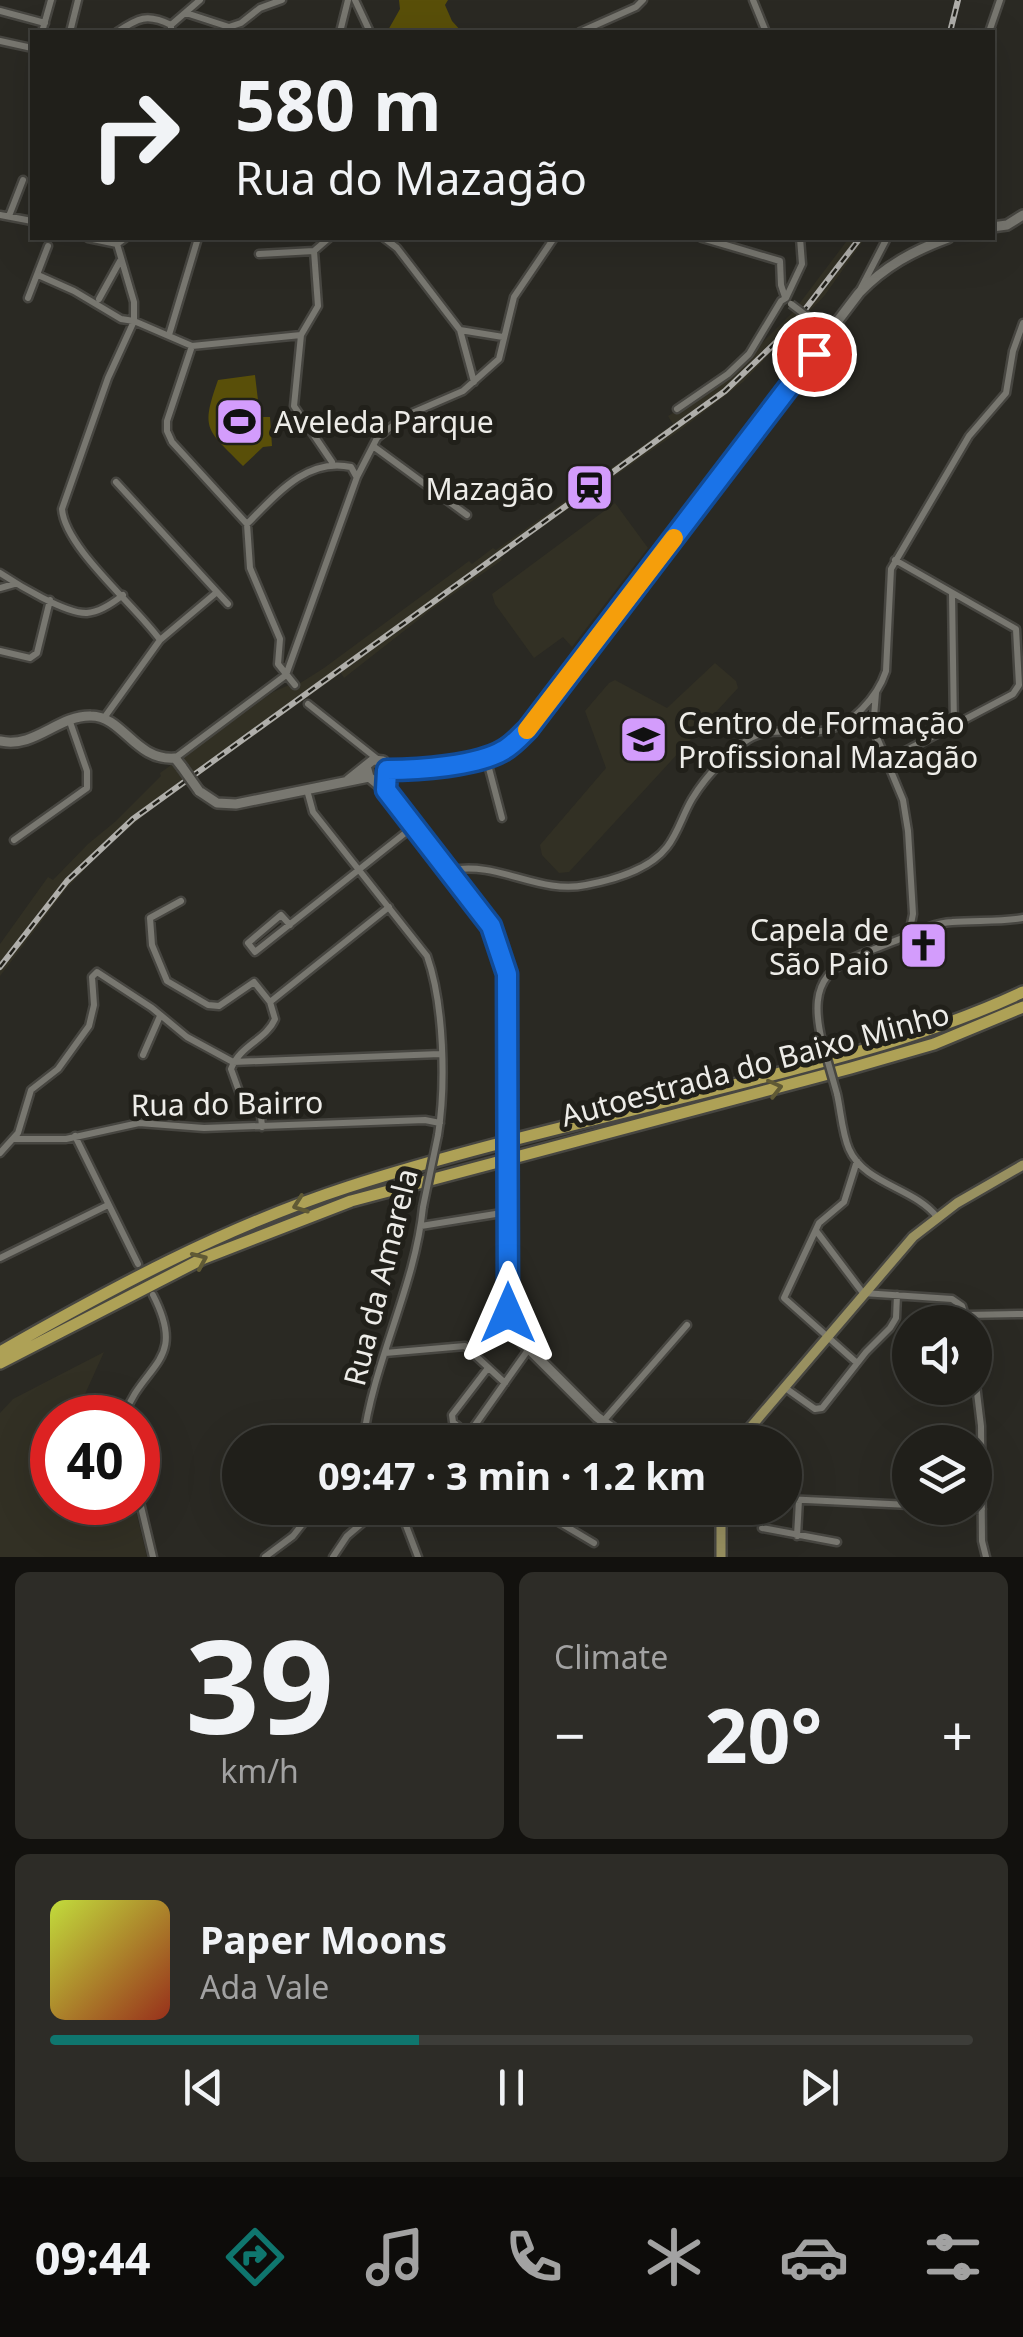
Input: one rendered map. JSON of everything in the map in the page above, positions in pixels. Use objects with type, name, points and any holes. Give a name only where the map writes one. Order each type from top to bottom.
[{"type":"highway","name":"Autoestrada do Baixo Minho","points":[[0,1350],[198,1246],[348,1188],[846,1056],[930,1030],[1023,992]]},
{"type":"highway","name":"Autoestrada do Baixo Minho","points":[[0,1363],[204,1258],[352,1201],[851,1068],[934,1044],[1023,1007]]},
{"type":"main road","points":[[752,1425],[913,1237],[937,1217],[1023,1165]]},
{"type":"main road","points":[[721,1525],[721,1557]]},
{"type":"street","points":[[43,30],[50,0]]},
{"type":"street","points":[[70,30],[78,0]]},
{"type":"street","points":[[120,30],[143,16],[153,15],[171,29],[200,0]]},
{"type":"street","points":[[186,13],[228,30],[260,8],[282,0]]},
{"type":"street","points":[[341,30],[351,0]]},
{"type":"street","points":[[351,0],[369,30]]},
{"type":"street","points":[[584,30],[636,7],[643,0]]},
{"type":"street","points":[[753,0],[765,30]]},
{"type":"street","points":[[990,30],[1000,0]]},
{"type":"street","points":[[0,11],[45,23]]},
{"type":"street","points":[[0,41],[30,48]]},
{"type":"street","points":[[23,180],[4,216],[30,221]]},
{"type":"street","points":[[995,227],[1007,225],[1023,215]]},
{"type":"street","points":[[101,240],[117,244]]},
{"type":"street","points":[[117,244],[122,240]]},
{"type":"street","points":[[168,335],[197,240]]},
{"type":"street","points":[[259,254],[314,251],[327,240]]},
{"type":"street","points":[[387,240],[397,248],[460,330],[474,382]]},
{"type":"street","points":[[174,758],[286,675],[356,477],[376,438],[405,416],[463,391],[499,360],[514,297],[553,240]]},
{"type":"street","points":[[709,240],[780,261],[780,284],[788,301],[830,333]]},
{"type":"street","points":[[677,409],[728,374],[749,354],[774,312],[788,301],[802,264],[800,240]]},
{"type":"street","points":[[0,741],[26,742],[92,715],[104,718],[146,753],[174,758],[199,791],[217,803],[236,804],[345,783],[370,774],[486,757],[508,748],[528,729],[830,333],[859,293],[886,240]]},
{"type":"street","points":[[859,293],[886,267],[943,240]]},
{"type":"street","points":[[117,244],[134,302],[134,321],[108,378],[62,509],[63,521],[74,542],[160,640]]},
{"type":"street","points":[[28,298],[48,246]]},
{"type":"street","points":[[314,251],[318,306],[301,335],[294,406],[332,462]]},
{"type":"street","points":[[98,298],[120,260]]},
{"type":"street","points":[[38,274],[120,318],[192,346],[301,335]]},
{"type":"street","points":[[451,870],[493,872],[552,888],[586,885],[626,874],[650,862],[670,844],[697,792],[744,742],[756,735],[774,733],[822,734],[853,718],[884,680],[889,578],[894,560],[970,436],[1006,394],[1013,351],[1023,323]]},
{"type":"street","points":[[460,330],[503,338]]},
{"type":"street","points":[[192,346],[167,431],[172,442],[247,524],[250,568],[280,639],[278,664],[295,685]]},
{"type":"street","points":[[351,467],[372,448]]},
{"type":"street","points":[[372,448],[466,515]]},
{"type":"street","points":[[247,524],[290,480],[332,462],[351,467],[356,477]]},
{"type":"street","points":[[116,482],[228,604]]},
{"type":"street","points":[[888,760],[1017,691],[1018,636],[1012,626],[894,560]]},
{"type":"street","points":[[0,573],[79,612],[90,613],[123,596]]},
{"type":"street","points":[[0,588],[16,584]]},
{"type":"street","points":[[104,718],[160,640],[217,592]]},
{"type":"street","points":[[952,594],[954,727]]},
{"type":"street","points":[[0,651],[30,658],[37,653],[50,600]]},
{"type":"street","points":[[873,728],[876,693]]},
{"type":"street","points":[[308,704],[383,761],[386,790]]},
{"type":"street","points":[[853,718],[861,718],[873,728],[903,800],[913,914],[909,935]]},
{"type":"street","points":[[14,840],[87,788],[87,770],[70,722]]},
{"type":"street","points":[[486,757],[502,818]]},
{"type":"street","points":[[370,774],[377,759]]},
{"type":"street","points":[[370,774],[451,870],[491,926],[504,962],[508,1313],[516,1336],[528,1350],[608,1425]]},
{"type":"street","name":"Rua da Amarela","points":[[307,790],[312,812],[427,956],[437,983],[443,1110],[421,1226],[367,1425]]},
{"type":"street","points":[[290,925],[281,915],[248,943],[255,952],[290,925],[414,826]]},
{"type":"street","points":[[181,901],[150,918],[152,945],[167,981],[208,1006],[219,1006],[254,982],[270,1002],[276,1019],[272,1027],[241,1049],[231,1073],[236,1089],[260,1105],[262,1127]]},
{"type":"street","points":[[270,1002],[389,907]]},
{"type":"street","points":[[937,1217],[911,1196],[862,1167],[850,1150],[815,1012],[823,982],[850,958],[948,922],[1023,918]]},
{"type":"street","points":[[0,1152],[14,1139],[31,1090],[58,1069],[94,1016],[94,974],[101,973],[187,1037],[233,1062],[440,1054]]},
{"type":"street","points":[[143,1055],[160,1016]]},
{"type":"street","name":"Rua do Bairro","points":[[14,1139],[48,1140],[139,1123],[204,1128],[425,1120],[440,1123]]},
{"type":"street","points":[[75,1136],[138,1264]]},
{"type":"street","points":[[858,1161],[844,1202],[819,1223],[784,1298],[858,1363]]},
{"type":"street","points":[[0,1258],[108,1205]]},
{"type":"street","points":[[421,1226],[508,1212]]},
{"type":"street","points":[[817,1232],[863,1293],[952,1299],[956,1305]]},
{"type":"street","points":[[134,1395],[165,1350],[168,1339],[153,1295]]},
{"type":"street","points":[[784,1386],[815,1409],[822,1408],[890,1328],[896,1318],[897,1295]]},
{"type":"street","points":[[992,1317],[1023,1314]]},
{"type":"street","points":[[597,1425],[688,1325]]},
{"type":"street","points":[[385,1353],[465,1346],[504,1383]]},
{"type":"street","points":[[475,1425],[528,1350]]},
{"type":"street","points":[[455,1425],[452,1414],[488,1368]]},
{"type":"street","points":[[802,1500],[892,1504]]},
{"type":"street","points":[[145,1525],[153,1557]]},
{"type":"street","points":[[266,1557],[304,1525]]},
{"type":"street","points":[[333,1557],[360,1525]]},
{"type":"street","points":[[406,1525],[418,1557]]},
{"type":"street","points":[[564,1525],[594,1543]]},
{"type":"street","points":[[797,1536],[798,1525]]},
{"type":"street","points":[[982,1525],[986,1557]]},
{"type":"street","points":[[762,1528],[836,1542]]},
{"type":"shaded area","points":[[399,0],[448,0],[445,5],[460,30],[388,30],[400,9]]},
{"type":"shaded area","points":[[847,240],[864,240],[825,295],[743,382],[500,557],[502,560],[344,678],[341,673],[148,812],[106,847],[66,889],[0,976],[0,944],[48,877],[53,880],[160,773],[273,692],[289,685],[294,687],[324,668],[469,561],[472,564],[493,548],[496,550],[673,424],[668,416],[741,364],[793,312]]},
{"type":"shaded area","name":"Aveleda Parque","points":[[255,375],[260,417],[270,417],[272,446],[263,447],[243,466],[210,428],[209,410],[218,380]]},
{"type":"shaded area","points":[[615,503],[648,548],[572,647],[563,637],[534,658],[492,594]]},
{"type":"shaded area","name":"Centro de Formação Profissional Mazagão","points":[[715,663],[736,681],[738,688],[569,872],[559,873],[542,855],[540,845],[606,768],[585,711],[615,680],[667,708]]},
{"type":"shaded area","points":[[104,1352],[85,1395],[30,1395],[30,1525],[139,1525],[147,1557],[0,1557],[0,1413],[13,1399]]},
{"type":"railway","points":[[950,30],[958,0]]},
{"type":"railway","points":[[0,967],[67,881],[133,819],[725,391],[790,329],[858,240]]},
{"type":"slow traffic","points":[[527,730],[674,538]]},
{"type":"place","name":"Aveleda Parque","points":[[239,421]]},
{"type":"place","name":"Mazagão","points":[[589,488]]},
{"type":"place","name":"Centro de Formação Profissional Mazagão","points":[[643,739]]},
{"type":"place","name":"Capela de São Paio","points":[[924,946]]},
{"type":"route","points":[[508,1313],[507,974],[491,926],[386,790],[387,770],[413,770],[494,755],[528,729],[814,354]]}]
